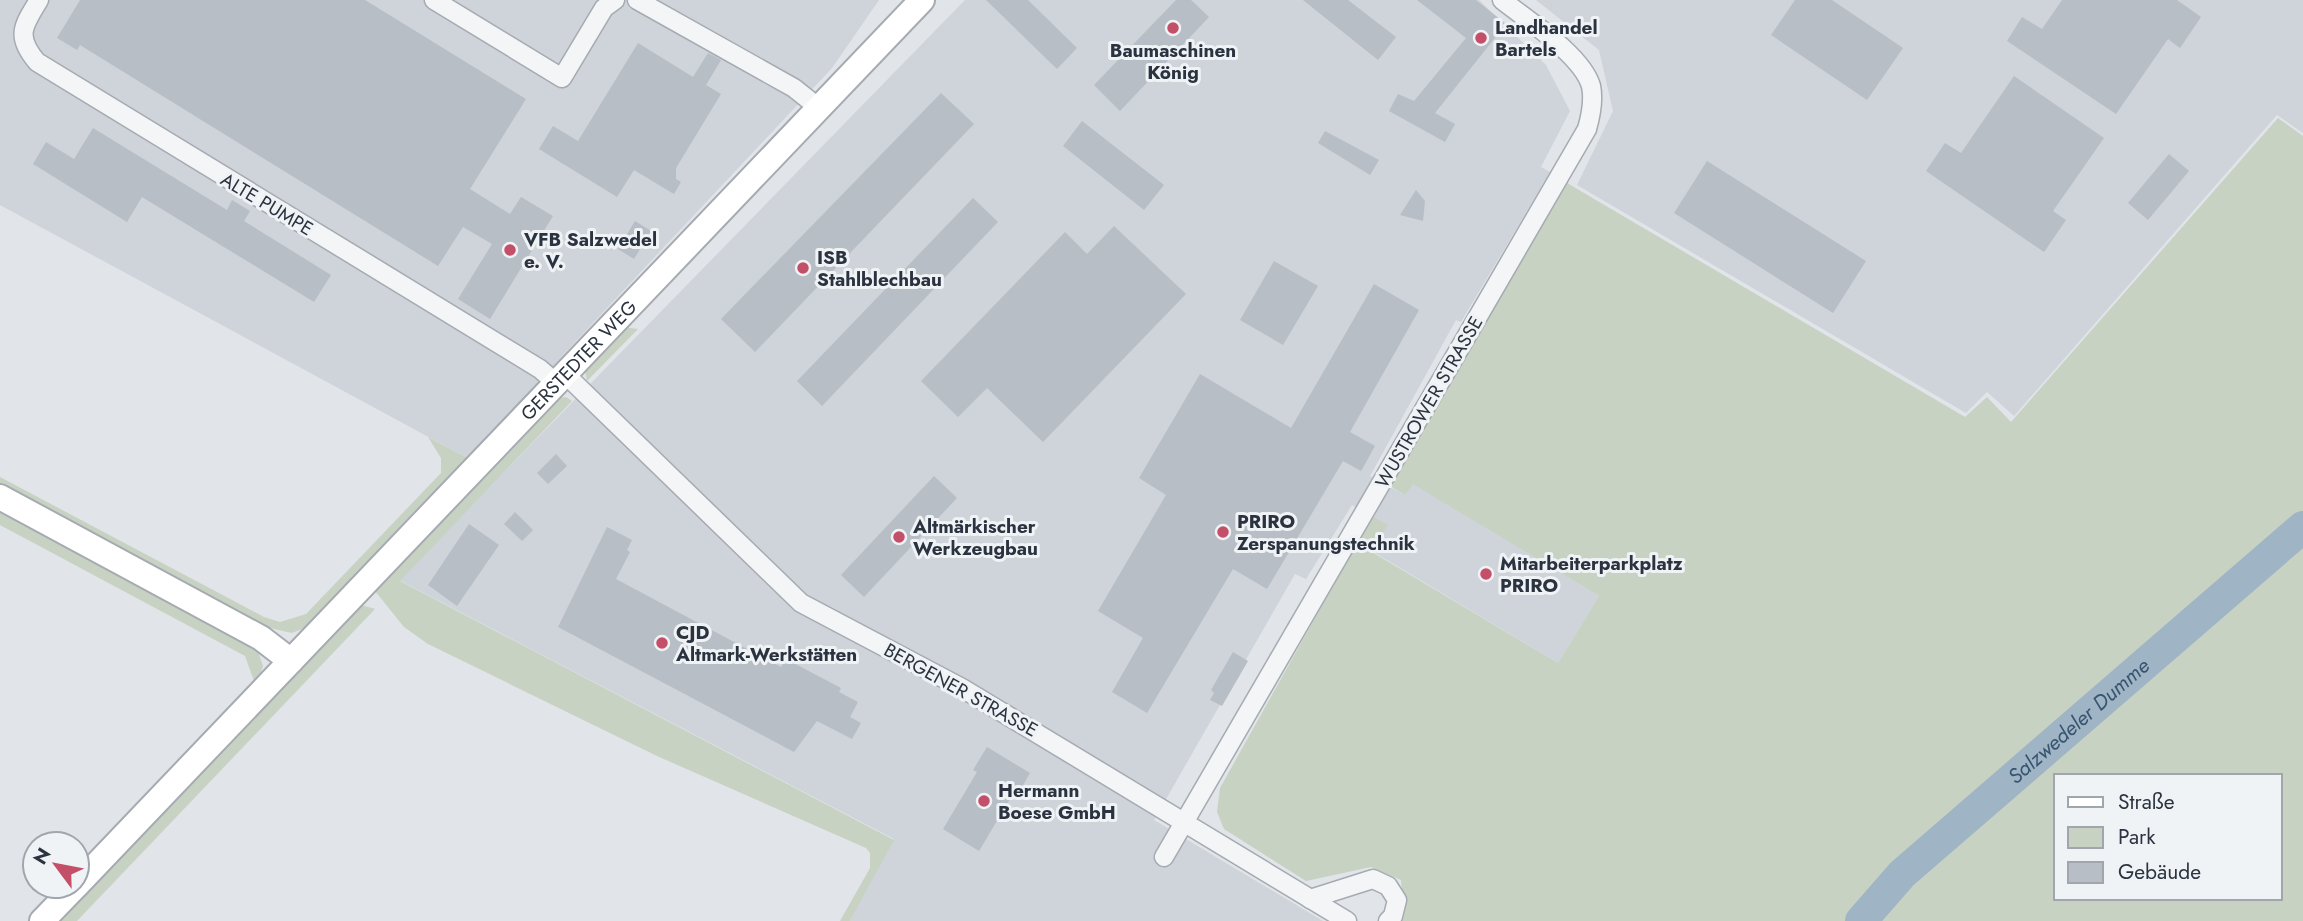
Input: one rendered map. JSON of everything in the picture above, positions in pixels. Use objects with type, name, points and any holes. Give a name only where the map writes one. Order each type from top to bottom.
[{"type":"street","name":"ALTE PUMPE","points":[[39,0],[23,26],[25,45],[37,62],[540,369],[561,378]]},
{"type":"street","points":[[434,0],[562,78],[604,8],[615,0]]},
{"type":"street","points":[[637,0],[794,88],[819,108]]},
{"type":"street","name":"GERSTEDTER WEG","points":[[91,869],[922,0]]},
{"type":"street","name":"WUSTROWER STRASSE","points":[[1164,858],[1587,129],[1592,99],[1586,74],[1560,47],[1502,0]]},
{"type":"street","name":"BERGENER STRASSE","points":[[561,378],[800,603],[962,688],[1348,921]]},
{"type":"street","points":[[0,497],[261,638],[291,661]]},
{"type":"street","points":[[1310,899],[1373,879],[1388,886],[1397,900],[1393,916],[1388,921]]},
{"type":"street","name":"GERSTEDTER WEG","points":[[43,921],[62,900]]},
{"type":"shaded area","points":[[0,0],[879,0],[832,68],[561,357],[471,460],[0,205]]},
{"type":"shaded area","points":[[965,0],[1479,0],[1546,65],[1570,111],[1541,167],[1550,172],[1461,322],[1456,320],[1370,476],[1405,495],[1413,483],[1599,596],[1558,663],[1372,551],[1372,516],[1352,505],[1306,579],[1295,574],[1154,820],[1323,921],[850,921],[894,839],[399,580]]},
{"type":"shaded area","points":[[1536,0],[2303,0],[2303,133],[2277,115],[2014,416],[1987,392],[1966,413],[1577,185],[1613,111],[1599,50]]},
{"type":"green space","points":[[2278,118],[2303,136],[2303,921],[1397,921],[1404,914],[1401,880],[1371,867],[1306,881],[1224,829],[1217,812],[1220,788],[1372,516],[1388,525],[1372,552],[1558,663],[1599,596],[1413,484],[1405,495],[1390,486],[1567,183],[1965,417],[1987,397],[2011,422]]},
{"type":"green space","points":[[621,327],[638,329],[587,381],[585,370]]},
{"type":"green space","points":[[566,397],[572,401],[400,581],[894,840],[850,921],[840,921],[870,868],[870,853],[866,848],[657,756],[428,644],[404,627],[375,591],[375,586],[558,398]]},
{"type":"green space","points":[[428,437],[471,460],[309,626],[292,633],[257,625],[0,487],[0,477],[264,617],[280,622],[306,614],[441,473],[441,458]]},
{"type":"green space","points":[[0,506],[218,623],[258,651],[263,666],[258,681],[254,681],[245,656],[0,525]]},
{"type":"green space","points":[[358,604],[375,609],[77,921],[53,921],[73,900],[91,900],[91,882]]},
{"type":"building","points":[[80,0],[365,0],[526,99],[470,189],[510,214],[521,197],[553,216],[490,319],[458,299],[492,244],[463,227],[438,266],[80,45],[77,50],[57,38]]},
{"type":"building","points":[[986,0],[1028,0],[1077,48],[1057,69]]},
{"type":"building","points":[[1176,0],[1191,0],[1209,17],[1120,111],[1094,85]]},
{"type":"building","points":[[1303,0],[1348,0],[1396,37],[1378,60]]},
{"type":"building","points":[[1417,0],[1476,0],[1506,24],[1435,113],[1455,124],[1445,142],[1389,111],[1398,94],[1414,101],[1466,38]]},
{"type":"building","points":[[1795,0],[1832,0],[1903,48],[1867,100],[1771,35]]},
{"type":"building","points":[[2062,0],[2177,0],[2201,17],[2180,48],[2168,39],[2116,114],[2007,41],[2022,17],[2042,29]]},
{"type":"building","points":[[638,43],[693,77],[708,53],[721,60],[706,85],[721,94],[676,168],[676,179],[681,182],[674,194],[634,170],[617,197],[539,149],[553,126],[578,141]]},
{"type":"building","points":[[2014,76],[2104,138],[2053,211],[2066,220],[2044,252],[1926,171],[1945,143],[1961,153]]},
{"type":"building","points":[[941,93],[974,124],[755,352],[721,319]]},
{"type":"building","points":[[1082,121],[1164,185],[1144,210],[1063,146]]},
{"type":"building","points":[[93,128],[227,210],[232,200],[250,211],[244,221],[331,275],[314,302],[142,197],[127,222],[33,164],[46,142],[74,159]]},
{"type":"building","points":[[1325,131],[1379,160],[1370,175],[1318,143]]},
{"type":"building","points":[[2169,154],[2189,171],[2148,220],[2128,203]]},
{"type":"building","points":[[1707,161],[1866,261],[1833,313],[1674,213]]},
{"type":"building","points":[[1416,190],[1425,201],[1423,221],[1400,215]]},
{"type":"building","points":[[973,198],[998,222],[822,406],[797,381]]},
{"type":"building","points":[[635,221],[651,231],[634,259],[618,249]]},
{"type":"building","points":[[1114,226],[1186,294],[1043,442],[987,388],[958,417],[921,381],[1065,232],[1087,254]]},
{"type":"building","points":[[1274,261],[1318,286],[1283,345],[1240,320]]},
{"type":"building","name":"PRIRO Zerspanungstechnik","points":[[1374,284],[1419,310],[1350,432],[1375,446],[1361,471],[1343,461],[1267,589],[1233,569],[1147,713],[1112,692],[1143,638],[1098,611],[1166,495],[1139,478],[1200,374],[1291,428]]},
{"type":"building","points":[[556,454],[567,466],[548,484],[537,473]]},
{"type":"building","name":"Altmärkischer Werkzeugbau","points":[[934,476],[957,498],[864,597],[841,575]]},
{"type":"building","points":[[515,512],[533,530],[522,541],[504,524]]},
{"type":"building","points":[[469,524],[499,545],[457,606],[428,585]]},
{"type":"building","name":"CJD Altmark-Werkstätten","points":[[607,527],[632,540],[627,550],[630,552],[616,579],[781,667],[786,659],[841,688],[839,692],[858,702],[850,717],[861,723],[852,739],[817,721],[794,752],[558,627]]},
{"type":"building","points":[[1233,652],[1248,661],[1222,706],[1210,700],[1214,693],[1211,690]]},
{"type":"building","name":"Hermann Boese GmbH","points":[[987,747],[1030,773],[1017,796],[1013,794],[979,851],[943,829],[977,772],[973,770]]},
{"type":"waterway","name":"Salzwedeler Dumme","points":[[1861,921],[1902,874],[2303,527]]},
{"type":"place","name":"Baumaschinen König","points":[[1173,28]]},
{"type":"place","name":"Landhandel Bartels","points":[[1481,38]]},
{"type":"place","name":"VFB Salzwedel e. V.","points":[[510,250]]},
{"type":"place","name":"ISB Stahlblechbau","points":[[803,268]]},
{"type":"place","name":"PRIRO Zerspanungstechnik","points":[[1223,532]]},
{"type":"place","name":"Altmärkischer Werkzeugbau","points":[[899,537]]},
{"type":"place","name":"Mitarbeiterparkplatz PRIRO","points":[[1486,574]]},
{"type":"place","name":"CJD Altmark-Werkstätten","points":[[662,643]]},
{"type":"place","name":"Hermann Boese GmbH","points":[[984,801]]}]
